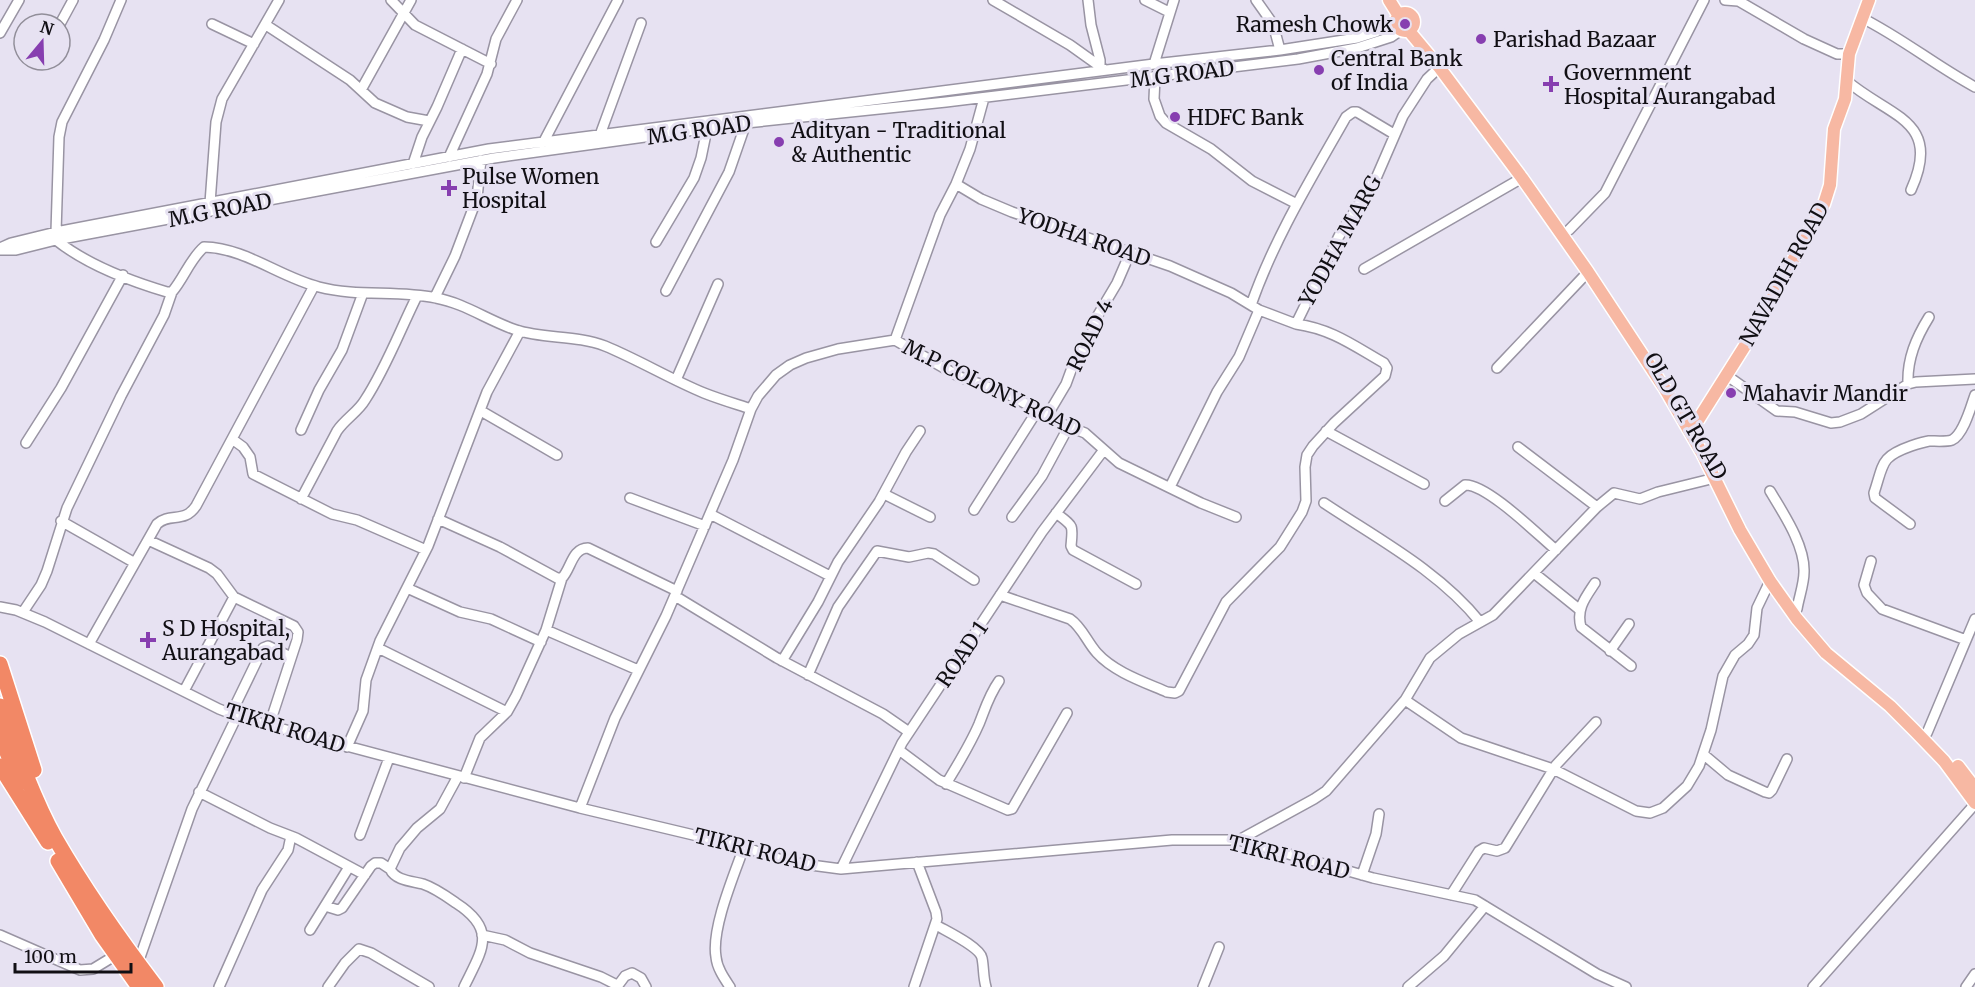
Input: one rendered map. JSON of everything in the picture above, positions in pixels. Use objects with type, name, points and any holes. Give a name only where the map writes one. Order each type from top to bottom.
[{"type":"highway","points":[[0,664],[51,839]]},
{"type":"highway","points":[[0,706],[51,839]]},
{"type":"highway","points":[[0,736],[91,916],[139,987]]},
{"type":"highway","points":[[0,766],[156,987]]},
{"type":"main road","points":[[1389,0],[1404,23]]},
{"type":"main road","name":"OLD GT ROAD","points":[[1398,0],[1404,23],[1441,66],[1569,230],[1691,427],[1740,530],[1770,581],[1797,619],[1826,653],[1890,706],[1944,761],[1975,804]]},
{"type":"main road","name":"NAVADIH ROAD","points":[[1691,427],[1753,333],[1824,204],[1830,185],[1834,129],[1845,99],[1850,54],[1869,0]]},
{"type":"main road","name":"OLD GT ROAD","points":[[1441,66],[1588,272],[1691,427],[1709,448],[1746,527],[1797,609],[1830,649],[1893,700],[1950,757],[1975,788]]},
{"type":"street","points":[[0,33],[19,0]]},
{"type":"street","points":[[121,0],[104,40],[62,122],[59,137],[56,236],[70,252],[158,289],[172,292]]},
{"type":"street","points":[[210,203],[219,108],[225,92],[279,0]]},
{"type":"street","points":[[390,0],[415,25],[490,64]]},
{"type":"street","points":[[361,90],[411,0]]},
{"type":"street","points":[[449,157],[490,64],[496,39],[517,0]]},
{"type":"street","points":[[543,143],[618,0]]},
{"type":"street","points":[[993,0],[1006,3],[1102,68]]},
{"type":"street","points":[[1088,0],[1091,26],[1102,68]]},
{"type":"street","points":[[1145,0],[1169,12]]},
{"type":"street","points":[[1154,64],[1174,0]]},
{"type":"street","points":[[1256,0],[1273,24],[1280,50]]},
{"type":"street","points":[[1569,230],[1605,193],[1704,0]]},
{"type":"street","points":[[1725,0],[1738,1],[1804,39],[1837,54],[1850,54]]},
{"type":"street","points":[[1862,18],[1900,39],[1975,87]]},
{"type":"street","points":[[600,135],[640,23]]},
{"type":"street","name":"M.G ROAD","points":[[56,236],[210,203],[449,157],[483,157],[543,143],[600,135],[707,129],[1298,59],[1374,43],[1404,23]]},
{"type":"street","name":"M.G ROAD","points":[[0,249],[11,243],[483,157],[1102,68],[1280,50],[1356,38],[1404,23]]},
{"type":"street","points":[[212,24],[254,44]]},
{"type":"street","points":[[266,25],[350,80],[375,103],[393,112],[429,121]]},
{"type":"street","points":[[413,164],[422,137],[462,49]]},
{"type":"street","name":"YODHA MARG","points":[[1000,595],[1070,619],[1107,662],[1157,688],[1175,693],[1183,685],[1226,602],[1281,547],[1302,512],[1306,501],[1307,455],[1326,431],[1385,376],[1387,368],[1384,363],[1340,336],[1311,326],[1296,324],[1340,236],[1377,176],[1394,134],[1411,102],[1427,79],[1441,66]]},
{"type":"street","points":[[1155,77],[1154,99],[1160,116],[1166,123],[1211,149],[1252,181],[1297,204]]},
{"type":"street","points":[[1847,81],[1902,119],[1920,141],[1923,151],[1922,160],[1911,190]]},
{"type":"street","points":[[956,184],[970,149],[984,98]]},
{"type":"street","points":[[1170,487],[1216,392],[1239,357],[1255,308],[1264,267],[1349,114],[1357,112],[1394,134]]},
{"type":"street","points":[[666,291],[729,172],[746,123]]},
{"type":"street","points":[[656,242],[694,178],[707,129]]},
{"type":"street","points":[[435,297],[477,198],[483,157]]},
{"type":"street","points":[[1364,269],[1522,178]]},
{"type":"street","name":"YODHA ROAD","points":[[956,184],[981,199],[1012,212],[1170,267],[1208,283],[1255,308],[1296,324]]},
{"type":"street","name":"M.P COLONY ROAD","points":[[956,184],[940,215],[895,340],[960,377],[1008,394],[1092,438],[1119,464],[1236,517]]},
{"type":"street","points":[[23,612],[41,585],[47,572],[61,521],[121,396],[164,315],[172,292],[198,252],[204,247],[227,250],[268,264],[295,280],[314,286],[363,293],[435,297],[520,331],[603,345],[705,393],[751,409]]},
{"type":"street","name":"ROAD 4","points":[[1047,416],[1091,336],[1098,315],[1117,283],[1130,253]]},
{"type":"street","points":[[1497,368],[1588,272]]},
{"type":"street","points":[[26,442],[61,388],[123,275]]},
{"type":"street","points":[[676,380],[718,284]]},
{"type":"street","points":[[89,644],[160,520],[180,518],[192,512],[314,286]]},
{"type":"street","points":[[301,430],[319,390],[342,350],[363,293]]},
{"type":"street","points":[[301,499],[344,420],[362,405],[372,389],[417,296]]},
{"type":"street","points":[[1908,384],[1909,363],[1913,347],[1929,317]]},
{"type":"street","points":[[347,747],[363,711],[366,680],[378,648],[426,550],[487,392],[520,331]]},
{"type":"street","points":[[580,808],[615,718],[676,594],[733,460],[751,409],[766,385],[790,365],[806,358],[838,349],[895,340]]},
{"type":"street","points":[[1726,375],[1777,411],[1795,412],[1831,423],[1861,414],[1908,384],[1975,379]]},
{"type":"street","points":[[1910,524],[1875,498],[1874,493],[1884,462],[1890,454],[1897,450],[1926,441],[1953,440],[1965,423],[1975,395]]},
{"type":"street","points":[[481,411],[557,455]]},
{"type":"street","points":[[974,510],[1037,411]]},
{"type":"street","points":[[1012,517],[1042,476],[1069,426]]},
{"type":"street","points":[[782,661],[818,602],[830,576],[884,494],[920,431]]},
{"type":"street","points":[[1326,431],[1424,484]]},
{"type":"street","points":[[232,439],[243,447],[250,457],[253,474],[332,514],[357,520],[426,550]]},
{"type":"street","points":[[1518,447],[1598,507]]},
{"type":"street","name":"ROAD 1","points":[[841,868],[909,732],[1056,513],[1103,451]]},
{"type":"street","points":[[1239,840],[1314,800],[1326,791],[1405,700],[1430,658],[1459,634],[1493,615],[1614,493],[1640,499],[1658,492],[1715,478]]},
{"type":"street","points":[[1445,501],[1465,485],[1476,486],[1500,502],[1556,550]]},
{"type":"street","points":[[1770,490],[1789,521],[1802,555],[1804,572],[1797,609]]},
{"type":"street","points":[[884,494],[930,517]]},
{"type":"street","points":[[630,498],[705,526]]},
{"type":"street","points":[[1324,503],[1440,581],[1457,595],[1480,622]]},
{"type":"street","points":[[1056,513],[1072,527],[1074,532],[1071,546],[1073,550],[1136,584]]},
{"type":"street","points":[[710,514],[830,576]]},
{"type":"street","points":[[438,519],[562,578]]},
{"type":"street","points":[[61,521],[135,563]]},
{"type":"street","points":[[148,540],[209,568],[218,574],[234,597],[294,626],[298,632],[269,726]]},
{"type":"street","points":[[390,869],[399,849],[417,828],[436,815],[461,777],[480,738],[507,712],[546,630],[562,578],[582,548],[588,548],[676,594],[782,661],[883,714],[909,732]]},
{"type":"street","points":[[808,675],[838,607],[877,551],[909,557],[934,554],[974,580]]},
{"type":"street","points":[[1871,561],[1864,585],[1882,609],[1966,640]]},
{"type":"street","points":[[1534,573],[1580,610]]},
{"type":"street","points":[[1405,700],[1461,738],[1553,770],[1636,811],[1650,813],[1663,808],[1687,786],[1699,766],[1711,730],[1723,676],[1735,655],[1748,644],[1754,635],[1757,608],[1770,581]]},
{"type":"street","points":[[1595,584],[1582,602],[1579,619],[1581,627],[1631,666]]},
{"type":"street","points":[[407,588],[460,612],[490,619],[540,642]]},
{"type":"street","points":[[184,691],[234,597]]},
{"type":"street","name":"TIKRI ROAD","points":[[0,607],[23,612],[234,715],[461,777],[744,847],[805,865],[841,868],[1172,840],[1239,840],[1362,875],[1476,900],[1597,974],[1626,987]]},
{"type":"street","points":[[1927,733],[1975,619]]},
{"type":"street","points":[[1610,651],[1629,624]]},
{"type":"street","points":[[546,630],[638,670]]},
{"type":"street","points":[[138,963],[199,792],[263,648],[268,646],[291,657]]},
{"type":"street","points":[[378,648],[507,712]]},
{"type":"street","points":[[946,784],[964,755],[980,723],[985,703],[999,681]]},
{"type":"street","points":[[899,750],[946,784],[1008,810],[1012,809],[1067,713]]},
{"type":"street","points":[[1451,895],[1479,851],[1484,848],[1497,851],[1504,848],[1553,770],[1596,722]]},
{"type":"street","points":[[1703,754],[1728,775],[1769,793],[1787,759]]},
{"type":"street","points":[[360,835],[389,758]]},
{"type":"street","points":[[199,792],[365,875]]},
{"type":"street","points":[[1813,987],[1975,804]]},
{"type":"street","points":[[1362,875],[1376,834],[1379,814]]},
{"type":"street","points":[[219,987],[262,891],[288,850],[291,836]]},
{"type":"street","points":[[730,987],[718,966],[716,950],[722,916],[744,847]]},
{"type":"street","points":[[915,987],[936,925],[936,912],[917,861]]},
{"type":"street","points":[[325,906],[338,910],[342,908],[375,863],[390,869],[397,877],[430,886],[467,910],[478,920],[483,945],[464,987]]},
{"type":"street","points":[[310,930],[349,867]]},
{"type":"street","points":[[1408,987],[1444,956],[1485,906]]},
{"type":"street","points":[[936,925],[979,951],[983,960],[983,977],[986,987]]},
{"type":"street","points":[[0,935],[80,970],[93,969],[116,955]]},
{"type":"street","points":[[482,935],[505,940],[530,953],[615,984],[619,984],[628,974],[632,973],[641,978],[646,987]]},
{"type":"street","points":[[1203,987],[1219,947]]},
{"type":"street","points":[[328,987],[345,963],[359,949],[371,953],[429,987]]},
{"type":"street","points":[[1966,987],[1975,974]]},
{"type":"place","name":"Ramesh Chowk","points":[[1405,24]]},
{"type":"place","name":"Parishad Bazaar","points":[[1481,39]]},
{"type":"place","name":"Central Bank of India","points":[[1319,70]]},
{"type":"place","name":"Government Hospital Aurangabad","points":[[1551,84]]},
{"type":"place","name":"HDFC Bank","points":[[1175,117]]},
{"type":"place","name":"Adityan - Traditional & Authentic","points":[[779,142]]},
{"type":"place","name":"Pulse Women Hospital","points":[[449,188]]},
{"type":"place","name":"Mahavir Mandir","points":[[1731,393]]},
{"type":"place","name":"S D Hospital, Aurangabad","points":[[148,640]]}]
